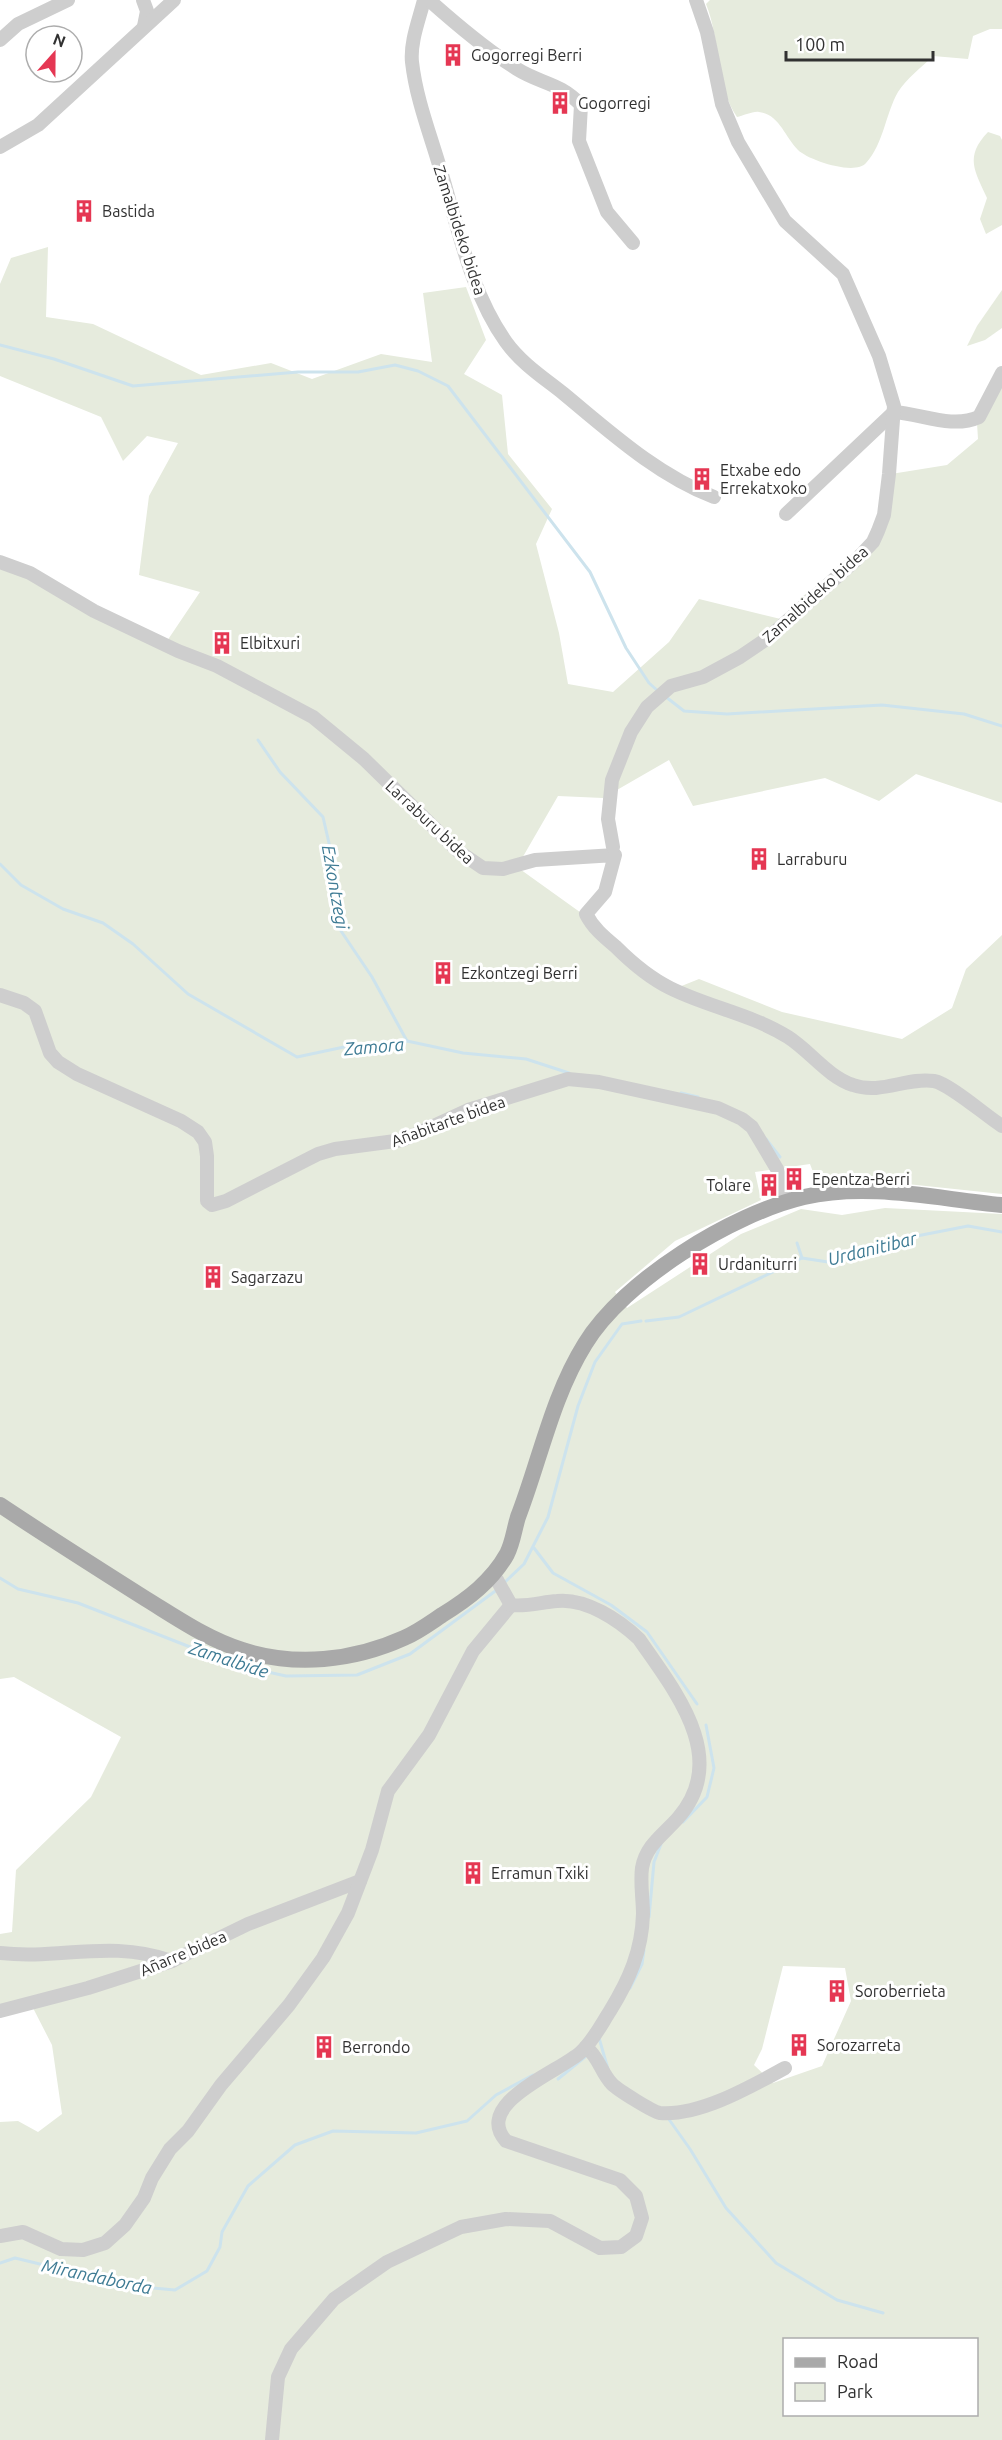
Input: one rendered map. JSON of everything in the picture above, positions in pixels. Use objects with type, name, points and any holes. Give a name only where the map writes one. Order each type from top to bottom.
[{"type":"main road","points":[[0,1505],[216,1641],[250,1652],[304,1660],[352,1656],[407,1637],[454,1609],[491,1580],[506,1555],[510,1534],[560,1394],[586,1341],[636,1286],[659,1266],[731,1227],[786,1202],[834,1192],[868,1191],[1002,1205]]},
{"type":"street","points":[[0,40],[18,24],[68,0]]},
{"type":"street","points":[[144,26],[147,11],[144,0],[167,2]]},
{"type":"street","name":"Zamalbideko bidea","points":[[424,0],[412,46],[412,63],[429,132],[474,281],[491,317],[508,344],[527,364],[614,435],[684,485],[714,497]]},
{"type":"street","points":[[429,0],[511,65],[562,87],[580,105],[582,116],[579,141],[608,212],[633,243]]},
{"type":"street","name":"Zamalbideko bidea","points":[[613,847],[608,819],[612,780],[631,732],[647,707],[671,687],[703,677],[740,657],[768,638],[873,542],[884,514],[894,412],[879,356],[843,274],[785,220],[728,122],[707,32],[696,0]]},
{"type":"street","points":[[0,147],[38,125],[167,2]]},
{"type":"street","points":[[786,514],[894,412],[939,420],[972,420],[979,417],[1002,373]]},
{"type":"street","name":"Larraburu bidea","points":[[0,562],[30,573],[94,611],[178,651],[217,666],[313,717],[364,759],[458,851],[483,868],[494,870],[535,860],[615,855],[605,892],[586,914],[595,929],[643,971],[672,989],[732,1010],[782,1033],[810,1052],[838,1078],[853,1085],[880,1089],[932,1081],[947,1087],[1002,1126]]},
{"type":"street","name":"Añabitarte bidea","points":[[0,995],[24,1003],[35,1011],[50,1053],[58,1062],[77,1074],[181,1121],[198,1132],[205,1142],[207,1201],[212,1205],[226,1201],[318,1154],[335,1149],[403,1140],[468,1110],[568,1079],[592,1081],[718,1108],[742,1119],[752,1127],[777,1169],[786,1202]]},
{"type":"street","points":[[491,1580],[509,1602]]},
{"type":"street","points":[[272,2440],[278,2377],[291,2349],[334,2299],[387,2262],[461,2227],[506,2219],[550,2221],[600,2248],[621,2247],[636,2236],[642,2218],[636,2196],[620,2180],[506,2141],[501,2135],[499,2120],[508,2100],[557,2070],[586,2046],[631,1975],[641,1946],[642,1868],[651,1845],[678,1818],[696,1789],[700,1755],[688,1713],[639,1639],[629,1629],[600,1612],[572,1600],[509,1602]]},
{"type":"street","points":[[0,2236],[23,2232],[61,2249],[83,2250],[105,2243],[125,2225],[144,2198],[152,2178],[170,2149],[188,2132],[221,2085],[289,2005],[323,1958],[348,1913],[372,1850],[388,1791],[434,1727],[473,1651],[509,1602]]},
{"type":"street","name":"Añarre bidea","points":[[0,2011],[88,1988],[172,1961],[268,1916],[360,1881]]},
{"type":"street","points":[[0,1953],[120,1949],[148,1953],[172,1961]]},
{"type":"street","points":[[586,2046],[595,2053],[612,2084],[657,2113],[678,2112],[722,2100],[785,2068]]},
{"type":"green space","points":[[710,0],[1002,0],[1002,29],[990,29],[973,36],[968,59],[933,56],[901,87],[872,155],[860,167],[852,168],[821,162],[803,154],[793,145],[777,121],[766,114],[757,112],[737,117],[721,77],[711,18],[706,4]]},
{"type":"green space","points":[[988,132],[1000,136],[1002,140],[1002,225],[986,234],[980,219],[987,198],[976,172],[974,157],[976,149]]},
{"type":"green space","points":[[48,247],[46,317],[93,324],[201,375],[271,363],[312,379],[381,354],[432,362],[423,293],[466,287],[486,340],[464,374],[502,395],[508,454],[552,509],[536,544],[559,633],[568,684],[613,692],[669,642],[699,599],[789,621],[801,597],[859,561],[888,516],[891,474],[947,465],[978,439],[977,423],[1002,374],[1002,803],[916,774],[879,801],[825,778],[693,806],[669,760],[603,798],[558,796],[517,867],[584,915],[669,991],[699,979],[782,1012],[902,1039],[952,1008],[966,969],[1002,935],[1002,1194],[907,1184],[819,1188],[810,1164],[755,1172],[761,1200],[675,1241],[615,1292],[627,1308],[741,1234],[801,1209],[842,1215],[885,1208],[1002,1214],[1002,2440],[0,2440],[0,2122],[18,2121],[38,2132],[62,2114],[52,2045],[32,2006],[0,2014],[0,1934],[12,1932],[16,1870],[91,1797],[121,1737],[14,1677],[0,1679],[0,562],[170,650],[167,641],[200,592],[139,575],[149,496],[178,443],[147,436],[123,461],[101,417],[0,376],[0,284],[11,258]],"holes":[[[783,1966],[845,1968],[851,2001],[822,2066],[773,2083],[754,2065],[762,2049]]]},
{"type":"green space","points":[[1002,290],[1002,328],[985,340],[967,346],[977,326]]},
{"type":"waterway","points":[[0,345],[54,359],[133,386],[298,372],[358,372],[395,365],[418,371],[448,386],[590,572],[626,648],[649,683],[658,691]]},
{"type":"waterway","points":[[666,697],[684,711],[727,714],[882,705],[964,714],[1002,726]]},
{"type":"waterway","name":"Ezkontzegi","points":[[258,740],[280,772],[323,817],[337,878],[341,931],[372,977],[407,1041]]},
{"type":"waterway","name":"Zamora","points":[[0,864],[21,885],[63,909],[103,923],[133,944],[188,994],[297,1057],[344,1047],[407,1041],[463,1053],[526,1059],[569,1073]]},
{"type":"waterway","name":"Zamora","points":[[681,1093],[698,1097]]},
{"type":"waterway","name":"Zamora","points":[[766,1139],[780,1157]]},
{"type":"waterway","name":"Urdanitibar","points":[[646,1321],[679,1317],[802,1258],[828,1262],[891,1241],[968,1226],[1002,1232]]},
{"type":"waterway","points":[[797,1243],[802,1258]]},
{"type":"waterway","name":"Urdanitibar","points":[[505,1582],[524,1564],[548,1517],[578,1406],[595,1362],[622,1324],[641,1321]]},
{"type":"waterway","name":"Mirandaborda","points":[[534,1548],[553,1573],[611,1605],[647,1632],[697,1704]]},
{"type":"waterway","name":"Zamalbide","points":[[0,1578],[18,1589],[78,1603],[236,1665],[286,1676],[357,1675],[410,1654],[498,1589]]},
{"type":"waterway","name":"Mirandaborda","points":[[683,1822],[707,1797],[714,1768],[706,1725]]},
{"type":"waterway","name":"Mirandaborda","points":[[649,1917],[654,1862],[661,1844]]},
{"type":"waterway","name":"Mirandaborda","points":[[630,1988],[642,1964],[644,1950]]},
{"type":"waterway","points":[[599,2038],[608,2069]]},
{"type":"waterway","name":"Mirandaborda","points":[[558,2079],[585,2057]]},
{"type":"waterway","name":"Mirandaborda","points":[[0,2263],[15,2258],[131,2286],[175,2290],[207,2271],[220,2247],[222,2232],[248,2186],[295,2145],[333,2131],[416,2133],[467,2121],[496,2095],[533,2075]]},
{"type":"waterway","points":[[668,2118],[726,2208],[776,2263],[837,2300],[883,2313]]},
{"type":"place","name":"Gogorregi Berri","points":[[453,55]]},
{"type":"place","name":"Gogorregi","points":[[560,103]]},
{"type":"place","name":"Bastida","points":[[84,211]]},
{"type":"place","name":"Etxabe edo Errekatxoko","points":[[702,479]]},
{"type":"place","name":"Elbitxuri","points":[[222,643]]},
{"type":"place","name":"Larraburu","points":[[759,859]]},
{"type":"place","name":"Ezkontzegi Berri","points":[[443,973]]},
{"type":"place","name":"Epentza-Berri","points":[[794,1179]]},
{"type":"place","name":"Tolare","points":[[769,1185]]},
{"type":"place","name":"Urdaniturri","points":[[700,1264]]},
{"type":"place","name":"Sagarzazu","points":[[213,1277]]},
{"type":"place","name":"Erramun Txiki","points":[[473,1873]]},
{"type":"place","name":"Soroberrieta","points":[[837,1991]]},
{"type":"place","name":"Sorozarreta","points":[[799,2045]]},
{"type":"place","name":"Berrondo","points":[[324,2047]]}]
